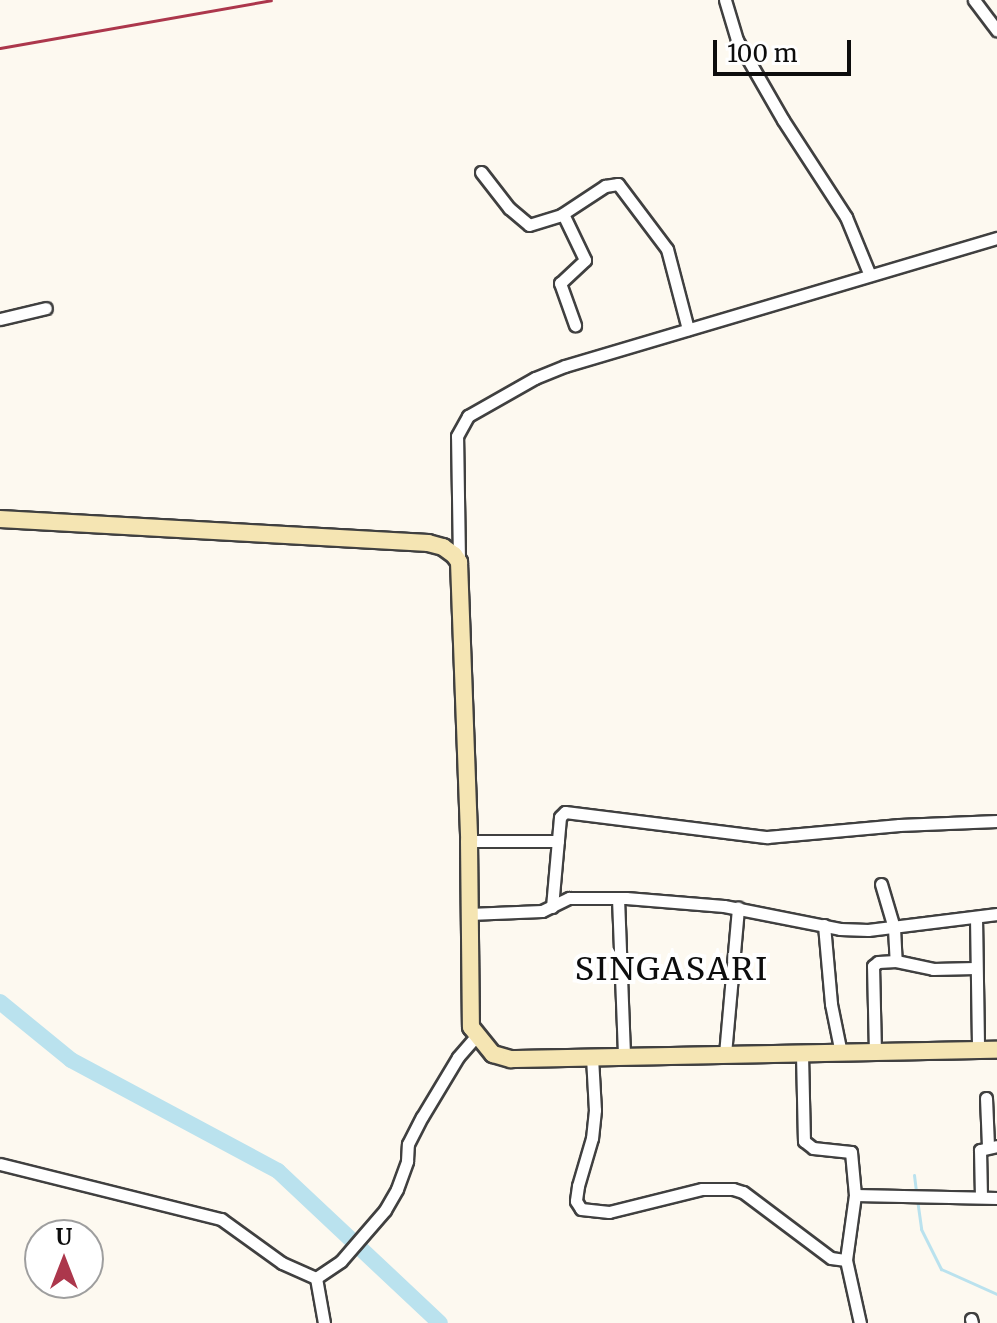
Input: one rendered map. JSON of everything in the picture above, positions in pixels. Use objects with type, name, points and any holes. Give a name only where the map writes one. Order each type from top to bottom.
[{"type":"street","points":[[725,0],[737,40],[783,120],[846,217],[869,273]]},
{"type":"street","points":[[974,0],[997,30]]},
{"type":"street","points":[[481,172],[524,223],[535,225],[563,214],[605,186],[618,184],[667,249],[688,329]]},
{"type":"street","points":[[563,214],[585,260],[560,283],[575,325]]},
{"type":"street","points":[[997,238],[869,273],[535,378],[462,422],[457,436],[469,841],[471,1027],[476,1036],[501,1058],[997,1050]]},
{"type":"street","points":[[0,319],[46,308]]},
{"type":"street","points":[[0,519],[428,543],[443,547],[459,562]]},
{"type":"street","points":[[552,907],[560,817],[567,812],[767,837],[899,825],[997,821]]},
{"type":"street","points":[[469,841],[558,841]]},
{"type":"street","points":[[881,884],[894,928],[896,961]]},
{"type":"street","points":[[469,914],[527,913],[552,907],[569,898],[684,901],[868,930],[997,914]]},
{"type":"street","points":[[618,898],[624,1056]]},
{"type":"street","points":[[725,1054],[738,908]]},
{"type":"street","points":[[976,917],[978,1050]]},
{"type":"street","points":[[824,925],[831,1004],[841,1053]]},
{"type":"street","points":[[875,1053],[873,966],[878,962],[896,961],[933,969],[975,968]]},
{"type":"street","points":[[316,1278],[341,1261],[374,1224],[397,1189],[407,1161],[408,1144],[427,1108],[458,1057],[476,1036]]},
{"type":"street","points":[[802,1054],[804,1141],[813,1148],[851,1152],[855,1195],[846,1260],[860,1323]]},
{"type":"street","points":[[592,1057],[595,1110],[592,1138],[578,1186],[576,1201],[581,1209],[609,1212],[702,1189],[733,1189],[743,1192],[831,1258],[846,1260]]},
{"type":"street","points":[[981,1197],[980,1150],[992,1146],[986,1098]]},
{"type":"street","points":[[0,1164],[221,1219],[282,1263],[316,1278]]},
{"type":"street","points":[[855,1195],[997,1198]]},
{"type":"street","points":[[316,1278],[324,1323]]},
{"type":"waterway","points":[[0,1002],[71,1060],[278,1171],[440,1323]]},
{"type":"waterway","points":[[914,1175],[916,1191]]},
{"type":"waterway","points":[[917,1199],[921,1229],[941,1269],[997,1294]]},
{"type":"railway","points":[[0,48],[271,0]]},
{"type":"district","name":"SINGASARI","points":[[672,969]]}]
